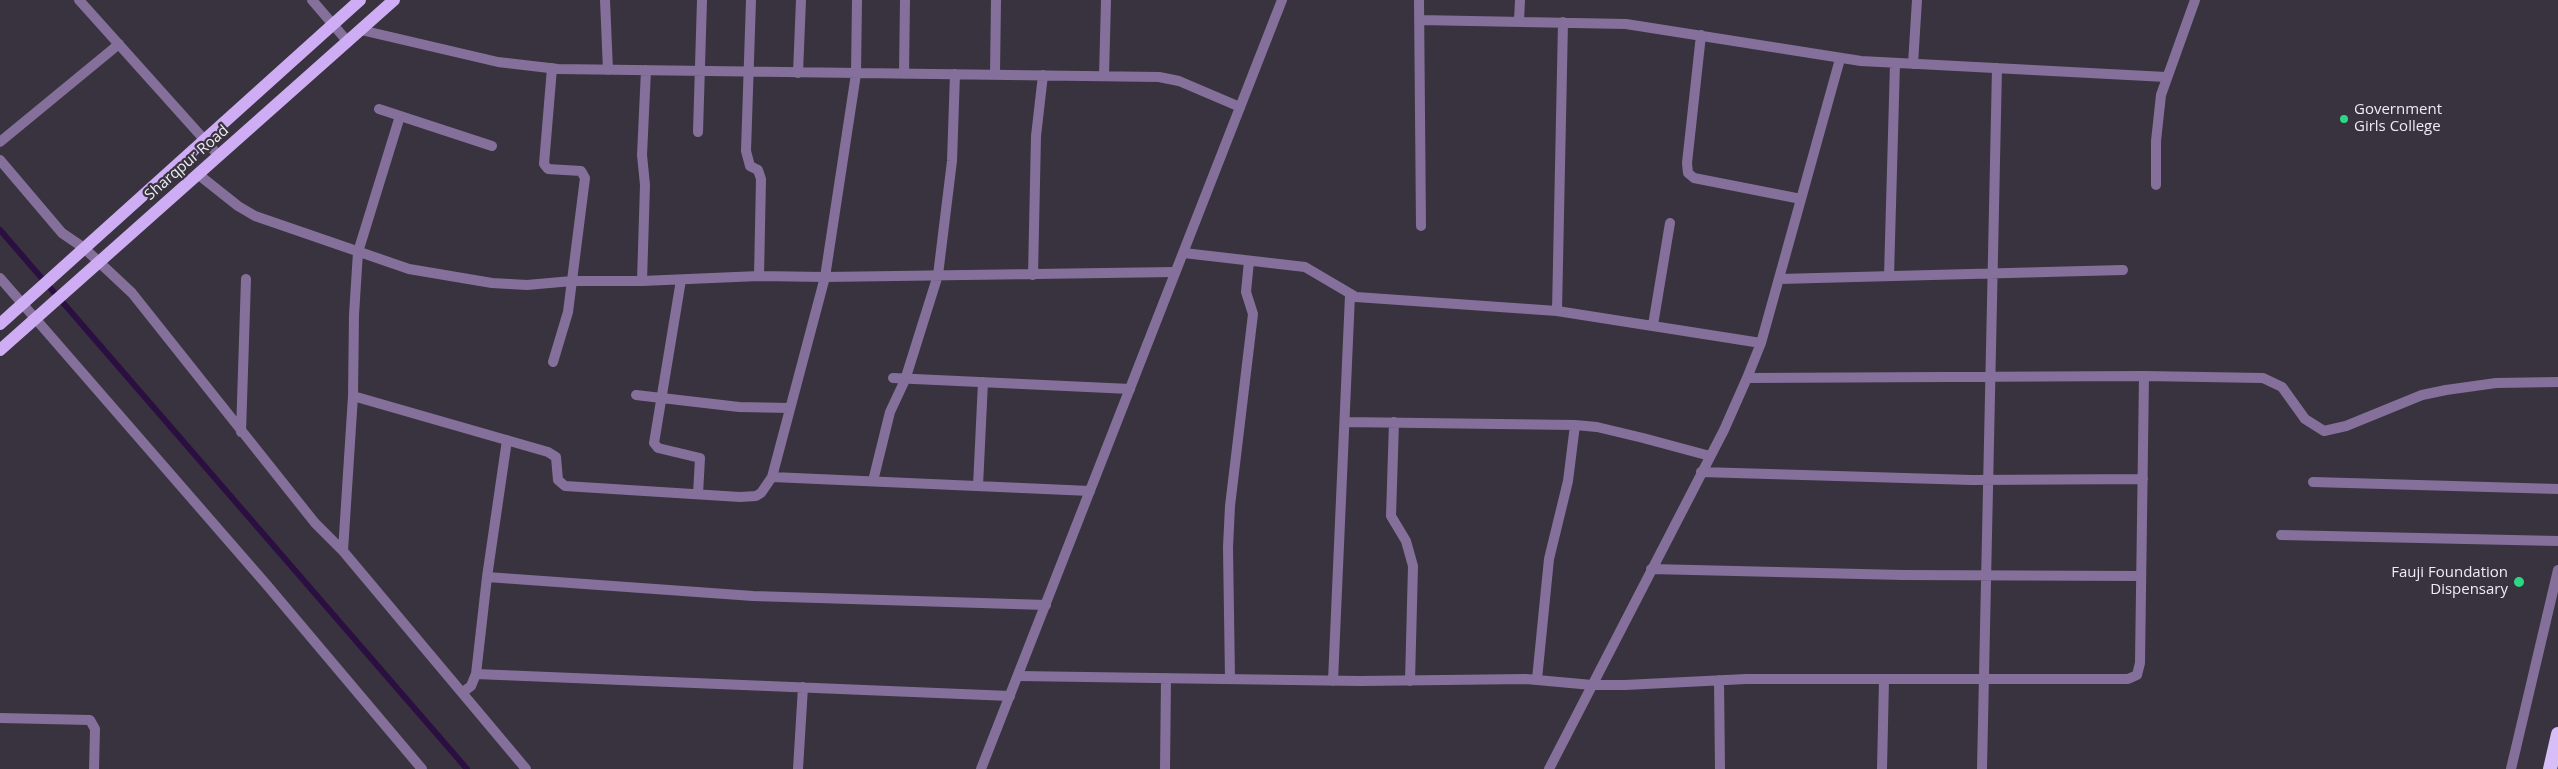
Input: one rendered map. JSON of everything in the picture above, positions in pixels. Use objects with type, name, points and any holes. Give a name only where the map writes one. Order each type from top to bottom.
[{"type":"highway","points":[[2550,769],[2558,734]]},
{"type":"main road","name":"Sharqpur Road","points":[[0,324],[360,0]]},
{"type":"main road","name":"Sharqpur Road","points":[[0,350],[394,0]]},
{"type":"street","points":[[79,0],[219,156]]},
{"type":"street","points":[[312,0],[348,42]]},
{"type":"street","points":[[605,0],[608,70]]},
{"type":"street","points":[[698,132],[702,0]]},
{"type":"street","points":[[751,0],[746,151],[750,166],[758,170],[761,179],[759,276]]},
{"type":"street","points":[[798,73],[801,0]]},
{"type":"street","points":[[353,396],[552,454],[557,461],[558,480],[565,486],[756,496],[766,488],[772,477],[825,278],[856,74],[857,0]]},
{"type":"street","points":[[904,74],[905,0]]},
{"type":"street","points":[[995,74],[996,0]]},
{"type":"street","points":[[1104,76],[1106,0]]},
{"type":"street","points":[[981,769],[1282,0]]},
{"type":"street","points":[[1419,0],[1421,226]]},
{"type":"street","points":[[1519,22],[1520,0]]},
{"type":"street","points":[[1913,64],[1917,0]]},
{"type":"street","points":[[2156,185],[2159,109],[2166,77],[2195,0]]},
{"type":"street","points":[[1419,20],[1626,24],[1840,59],[2166,77]]},
{"type":"street","points":[[1557,310],[1563,22]]},
{"type":"street","points":[[360,30],[498,62],[552,68],[1160,77],[1179,81],[1240,107]]},
{"type":"street","points":[[1701,35],[1687,163],[1688,173],[1694,178],[1801,199]]},
{"type":"street","points":[[0,142],[118,44]]},
{"type":"street","points":[[1549,769],[1724,430],[1747,378],[1761,343],[1840,59]]},
{"type":"street","points":[[1889,276],[1895,63]]},
{"type":"street","points":[[552,68],[544,164],[548,170],[581,171],[585,178],[564,330],[553,362]]},
{"type":"street","points":[[1982,769],[1997,68]]},
{"type":"street","points":[[642,281],[645,185],[642,155],[646,70]]},
{"type":"street","points":[[873,481],[890,412],[904,380],[938,276],[952,161],[955,74]]},
{"type":"street","points":[[1033,275],[1036,136],[1043,75]]},
{"type":"street","points":[[379,109],[492,146]]},
{"type":"street","points":[[343,551],[353,396],[354,315],[358,252],[400,116]]},
{"type":"street","points":[[0,160],[62,233],[95,265],[132,293],[315,523],[343,551],[526,769]]},
{"type":"street","points":[[199,175],[238,206],[255,216],[358,252],[409,269],[448,277],[527,285],[572,281],[681,280],[759,276],[825,278],[1175,272]]},
{"type":"street","points":[[1653,325],[1670,223]]},
{"type":"street","points":[[1184,253],[1305,267],[1350,295],[1378,299],[1557,310],[1761,343]]},
{"type":"street","points":[[1230,679],[1228,547],[1230,506],[1253,314],[1246,292],[1249,260]]},
{"type":"street","points":[[1779,279],[2123,270]]},
{"type":"street","points":[[0,278],[37,318],[422,769]]},
{"type":"street","points":[[241,432],[246,279]]},
{"type":"street","points":[[681,280],[660,399],[655,445],[658,448],[700,458],[698,494]]},
{"type":"street","points":[[1333,681],[1350,295]]},
{"type":"street","points":[[1018,676],[1333,681],[1537,679],[1592,685],[1719,680],[2118,680],[2134,677],[2139,672],[2140,663],[2144,376]]},
{"type":"street","points":[[1747,378],[2144,376],[2263,378],[2282,387],[2305,420],[2324,431],[2346,426],[2422,395],[2496,383],[2558,382]]},
{"type":"street","points":[[893,378],[1130,389]]},
{"type":"street","points":[[978,486],[983,382]]},
{"type":"street","points":[[636,395],[739,407],[790,408]]},
{"type":"street","points":[[1345,422],[1575,425],[1597,427],[1710,456]]},
{"type":"street","points":[[1394,422],[1391,516],[1406,540],[1413,566],[1410,681]]},
{"type":"street","points":[[1537,679],[1549,559],[1568,480],[1575,425]]},
{"type":"street","points":[[463,692],[471,686],[476,674],[486,577],[507,440]]},
{"type":"street","points":[[1701,472],[1988,479],[2143,479]]},
{"type":"street","points":[[772,477],[1090,491]]},
{"type":"street","points":[[2313,482],[2558,488]]},
{"type":"street","points":[[2281,535],[2558,541]]},
{"type":"street","points":[[1651,570],[2141,576]]},
{"type":"street","points":[[2511,769],[2558,570]]},
{"type":"street","points":[[486,577],[752,596],[1046,605]]},
{"type":"street","points":[[476,674],[1010,696]]},
{"type":"street","points":[[1164,769],[1166,678]]},
{"type":"street","points":[[1719,680],[1720,769]]},
{"type":"street","points":[[1882,769],[1884,680]]},
{"type":"street","points":[[798,769],[803,687]]},
{"type":"street","points":[[0,718],[90,720],[95,728],[94,769]]},
{"type":"waterway","points":[[0,230],[467,769]]},
{"type":"place","name":"Government Girls College","points":[[2344,119]]},
{"type":"place","name":"Fauji Foundation Dispensary","points":[[2519,582]]}]
